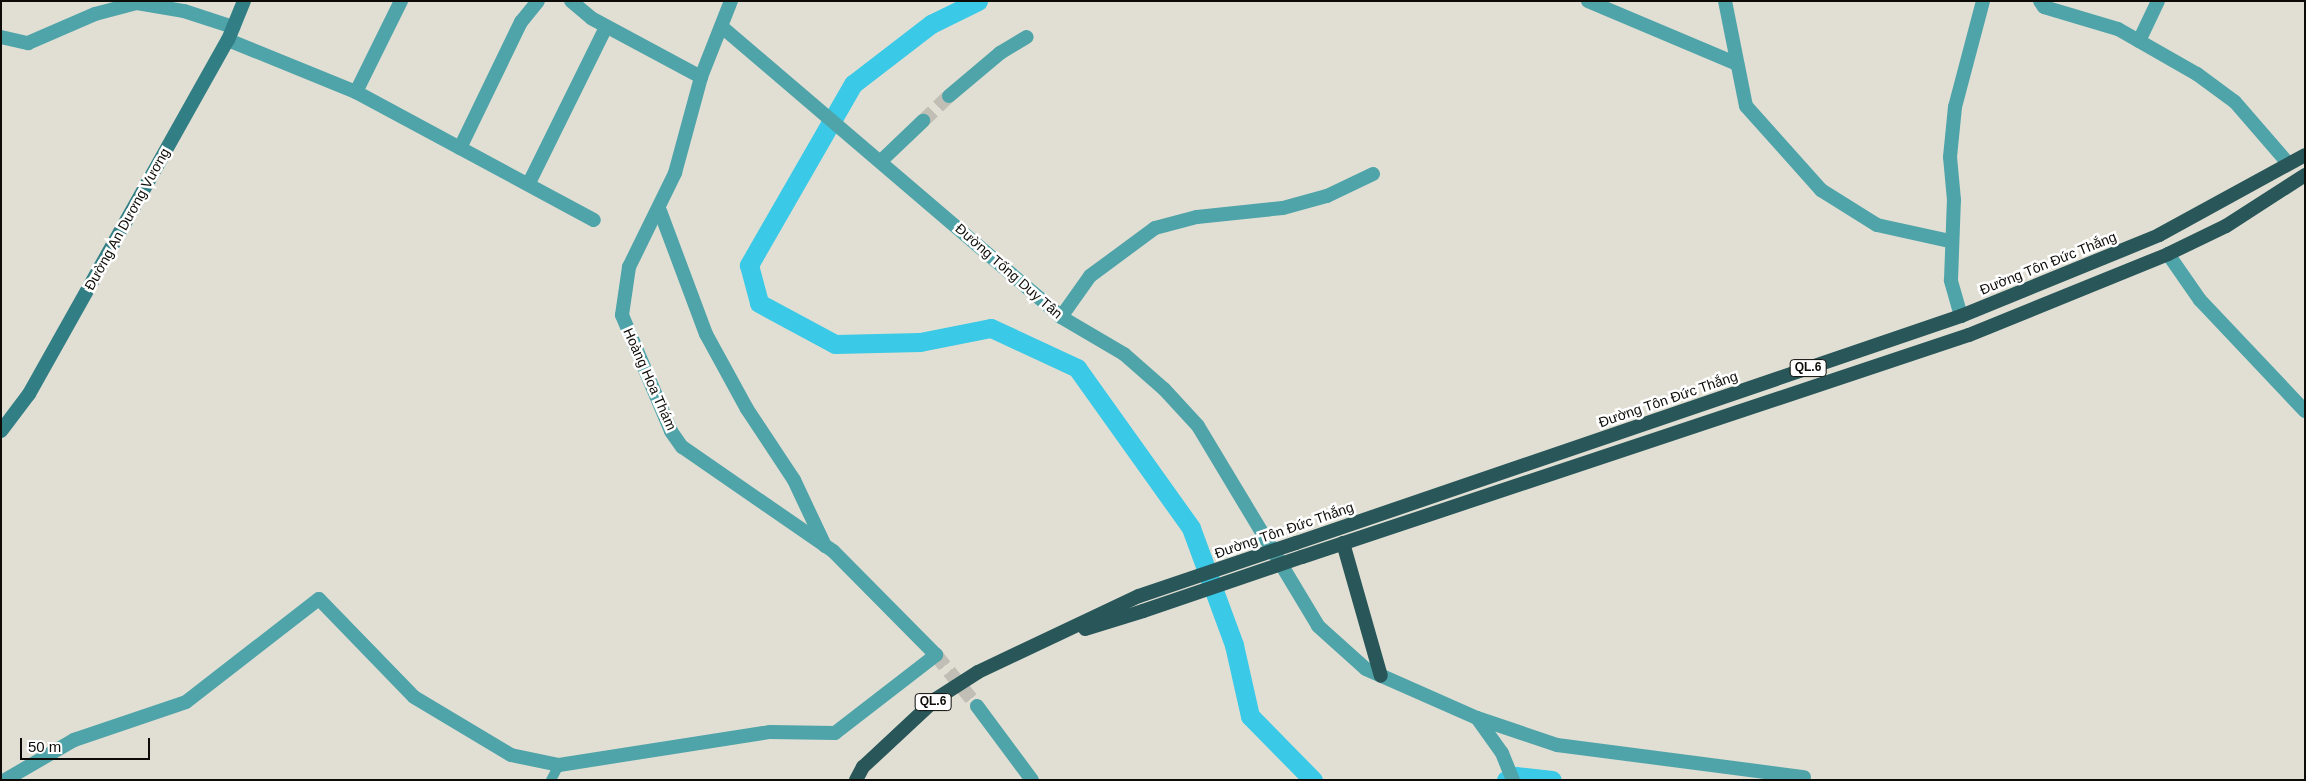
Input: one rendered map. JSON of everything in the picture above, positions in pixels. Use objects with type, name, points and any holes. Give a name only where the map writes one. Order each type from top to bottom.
[{"type":"highway","name":"Đường Tôn Đức Thắng","points":[[856,780],[863,767],[936,699],[1030,648],[1139,596],[1961,316],[2159,235],[2226,201],[2287,162],[2305,155]]},
{"type":"highway","name":"Đường Tôn Đức Thắng","points":[[1030,648],[1968,335],[2168,254],[2226,226],[2305,175]]},
{"type":"highway","points":[[1343,543],[1381,676]]},
{"type":"main road","name":"Đường An Dương Vương","points":[[1,431],[29,394],[230,34],[244,1]]},
{"type":"street","points":[[356,92],[401,1]]},
{"type":"street","points":[[460,148],[521,22],[538,1]]},
{"type":"street","name":"Hoàng Hoa Thám","points":[[559,765],[770,732],[835,733],[936,655],[825,546],[682,447],[641,363],[622,315],[628,267],[660,211],[701,77],[731,1]]},
{"type":"street","points":[[1588,1],[1737,64]]},
{"type":"street","points":[[1725,1],[1746,106],[1821,190],[1877,225],[1950,241]]},
{"type":"street","points":[[1961,316],[1951,280],[1950,241],[1954,200],[1950,157],[1955,107],[1983,1]]},
{"type":"street","points":[[2040,1],[2044,7],[2118,29],[2197,74],[2235,102],[2287,162]]},
{"type":"street","points":[[2139,41],[2158,1]]},
{"type":"street","points":[[1,37],[28,43],[95,14],[137,3],[184,11],[356,92],[529,183],[594,220]]},
{"type":"street","points":[[580,4],[606,27],[701,77]]},
{"type":"street","points":[[529,183],[606,27]]},
{"type":"street","name":"Đường Tống Duy Tân","points":[[722,27],[882,160],[1061,317],[1124,354],[1198,426],[1318,626],[1366,669],[1477,718],[1557,745],[1804,777]]},
{"type":"street","points":[[948,96],[1000,53],[1028,37]]},
{"type":"street","points":[[882,160],[923,121]]},
{"type":"street","points":[[1061,317],[1090,276],[1155,228],[1197,216],[1283,208],[1326,196],[1373,174]]},
{"type":"street","points":[[660,211],[678,266],[706,334],[747,409],[794,480],[825,546]]},
{"type":"street","points":[[2168,254],[2200,300],[2305,411]]},
{"type":"street","points":[[5,780],[74,740],[186,702],[319,599],[414,698],[511,755],[559,765]]},
{"type":"street","points":[[977,706],[1032,780]]},
{"type":"street","points":[[1477,718],[1502,753],[1513,780]]},
{"type":"lane","points":[[551,780],[559,765]]},
{"type":"waterway","points":[[978,1],[931,24],[853,84],[749,265],[759,303],[835,344],[920,342],[991,328],[1077,368],[1191,528],[1234,645],[1250,716],[1313,780]]},
{"type":"waterway","points":[[1506,780],[1515,776],[1552,780]]},
{"type":"tunnel","points":[[923,121],[949,96]]},
{"type":"tunnel","points":[[936,655],[977,706]]}]
